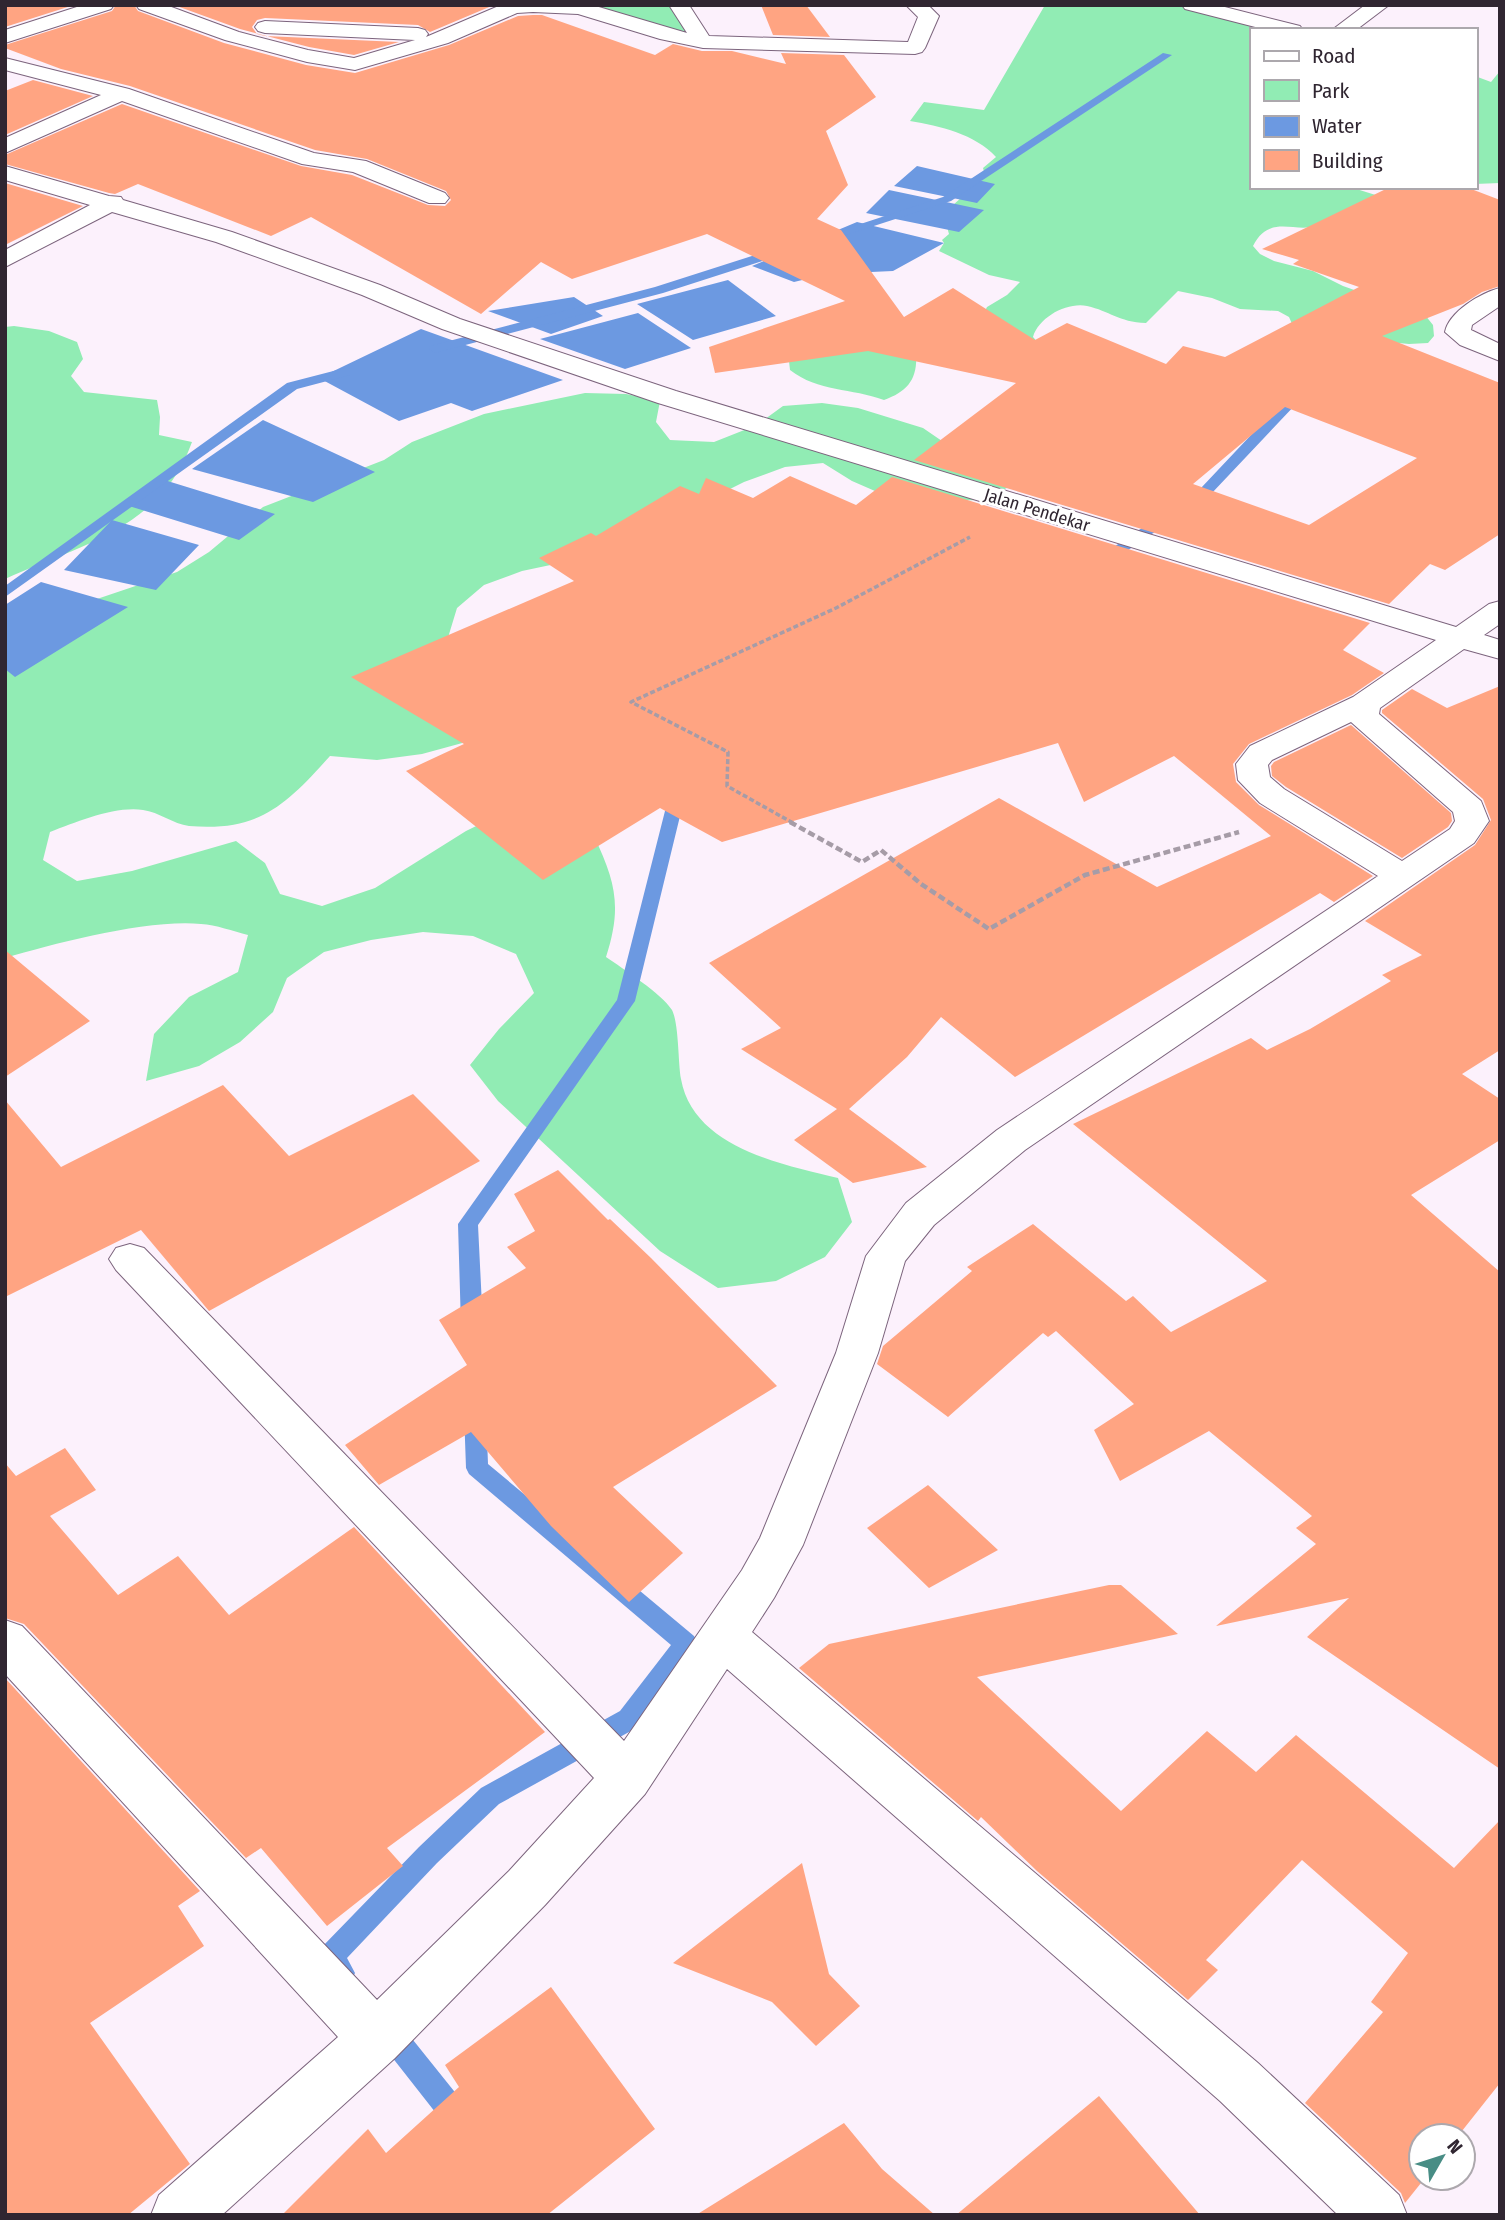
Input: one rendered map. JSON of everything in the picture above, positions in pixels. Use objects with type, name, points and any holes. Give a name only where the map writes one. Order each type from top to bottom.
[{"type":"street","points":[[5,37],[104,5]]},
{"type":"street","points":[[146,5],[269,46],[355,64],[449,36],[514,6],[558,5],[580,8],[667,35],[703,42],[880,57],[915,48],[930,9]]},
{"type":"street","points":[[679,5],[703,42]]},
{"type":"street","points":[[1192,5],[1285,28]]},
{"type":"street","points":[[1345,28],[1379,5]]},
{"type":"street","points":[[200,23],[449,36]]},
{"type":"street","points":[[5,64],[121,94],[310,159],[358,166],[437,198]]},
{"type":"street","points":[[5,146],[121,94]]},
{"type":"street","name":"Jalan Pendekar","points":[[5,173],[113,202],[284,257],[451,324],[574,367],[1500,650]]},
{"type":"street","points":[[5,260],[113,202]]},
{"type":"street","points":[[1500,295],[1460,322],[1458,331],[1469,340],[1500,354]]},
{"type":"street","points":[[1402,876],[1272,796],[1254,780],[1252,764],[1261,753],[1364,704],[1500,610]]},
{"type":"street","points":[[179,2215],[376,2039],[527,1888],[627,1778],[758,1584],[780,1545],[857,1353],[886,1256],[920,1214],[1011,1140],[1462,836],[1472,821],[1469,808],[1363,717],[1364,704]]},
{"type":"street","points":[[130,1259],[627,1778]]},
{"type":"street","points":[[723,1636],[1239,2082],[1379,2215]]},
{"type":"street","points":[[5,1641],[376,2039]]},
{"type":"path","points":[[1027,507],[836,608],[631,702],[728,752],[727,786],[862,862],[881,850],[921,884],[989,929],[1085,875],[1301,814]]},
{"type":"green space","points":[[547,5],[673,5],[688,35]]},
{"type":"green space","points":[[1045,5],[1192,5],[1279,28],[1250,28],[1250,189],[1356,189],[1382,197],[1316,226],[1274,227],[1266,230],[1253,246],[1260,254],[1274,261],[1313,271],[1343,286],[1425,315],[1433,325],[1434,336],[1428,343],[1409,344],[1296,333],[1289,317],[1278,311],[1240,309],[1212,298],[1178,291],[1146,323],[1128,321],[1087,306],[1071,306],[1047,317],[1036,330],[1033,337],[1042,347],[916,352],[915,370],[910,383],[884,400],[824,386],[790,370],[789,361],[983,315],[987,307],[1007,295],[1020,282],[989,275],[939,251],[944,243],[942,240],[949,234],[947,222],[953,206],[980,183],[985,175],[983,168],[996,157],[978,142],[967,137],[910,121],[924,102],[984,110]]},
{"type":"green space","points":[[1500,71],[1500,183],[1477,184],[1477,77],[1491,82]]},
{"type":"green space","points":[[5,327],[49,331],[77,342],[83,359],[71,376],[84,392],[157,400],[159,435],[192,442],[178,471],[160,495],[139,515],[89,544],[5,579]]},
{"type":"green space","points":[[585,393],[626,394],[660,401],[656,422],[670,440],[714,442],[757,425],[783,406],[822,403],[858,408],[923,428],[1009,487],[980,500],[891,498],[852,481],[823,463],[785,467],[744,482],[560,563],[522,571],[484,585],[457,608],[443,654],[466,742],[422,754],[377,760],[330,756],[285,801],[269,812],[234,824],[189,826],[155,813],[132,809],[96,816],[50,832],[43,860],[77,881],[132,871],[236,841],[265,863],[280,894],[322,906],[375,888],[466,831],[509,810],[594,836],[612,882],[614,895],[614,924],[606,957],[651,989],[672,1010],[676,1024],[681,1079],[689,1102],[703,1121],[721,1137],[743,1149],[792,1167],[838,1178],[852,1222],[825,1257],[776,1281],[718,1288],[660,1251],[498,1101],[470,1065],[499,1029],[534,993],[516,954],[473,936],[423,932],[371,940],[324,952],[287,978],[273,1012],[240,1042],[199,1066],[146,1081],[154,1034],[189,997],[238,972],[248,935],[207,925],[155,925],[76,939],[5,958],[5,655],[91,601],[177,572],[209,552],[263,507],[384,460],[412,442],[484,414]]},
{"type":"water","points":[[917,166],[995,184],[977,203],[894,186]]},
{"type":"water","points":[[889,190],[984,210],[959,232],[866,213]]},
{"type":"water","points":[[857,222],[944,243],[893,271],[827,274],[794,282],[752,266]]},
{"type":"water","points":[[728,280],[776,316],[693,340],[637,304]]},
{"type":"water","points":[[574,297],[603,316],[551,334],[488,311]]},
{"type":"water","points":[[638,313],[691,348],[625,369],[540,339]]},
{"type":"water","points":[[421,329],[563,380],[472,411],[451,403],[399,421],[319,378]]},
{"type":"water","points":[[263,420],[375,472],[313,502],[192,469]]},
{"type":"water","points":[[161,479],[275,514],[239,540],[129,506]]},
{"type":"water","points":[[112,520],[199,545],[156,590],[64,570]]},
{"type":"water","points":[[41,582],[128,607],[15,677],[5,669],[5,605]]},
{"type":"building","points":[[5,5],[74,5],[5,27]]},
{"type":"building","points":[[116,5],[134,5],[138,11],[224,43],[306,65],[355,73],[449,45],[518,16],[533,15],[542,15],[655,55],[673,44],[702,51],[732,51],[786,64],[781,53],[844,55],[876,97],[826,131],[848,185],[817,219],[841,230],[904,317],[953,288],[1035,340],[1067,323],[1166,364],[1183,346],[1225,357],[1359,287],[1293,264],[1299,260],[1262,249],[1386,189],[1471,189],[1500,200],[1500,286],[1482,292],[1463,304],[1382,336],[1500,383],[1500,534],[1445,570],[1430,564],[1389,604],[914,460],[1016,383],[868,351],[715,373],[709,347],[845,301],[707,234],[572,279],[541,262],[481,314],[311,217],[271,236],[138,184],[115,194],[5,164],[5,155],[122,104],[301,166],[352,175],[428,205],[445,206],[451,200],[446,191],[367,159],[315,150],[130,86],[61,69],[5,48],[5,45],[112,11]],"holes":[[[1285,407],[1417,458],[1309,525],[1193,484]]]},
{"type":"building","points":[[174,5],[494,5],[430,32],[418,25],[265,18],[257,20],[252,27],[257,33]]},
{"type":"building","points":[[761,5],[806,5],[830,37],[773,35]]},
{"type":"building","points":[[267,36],[399,42],[354,55]]},
{"type":"building","points":[[33,80],[93,96],[5,135],[5,91]]},
{"type":"building","points":[[5,183],[83,206],[5,245]]},
{"type":"building","points":[[790,476],[856,505],[892,477],[1370,623],[1343,650],[1384,673],[1352,695],[1249,744],[1233,764],[1236,782],[1259,805],[1373,876],[1334,902],[1320,893],[1015,1077],[941,1017],[907,1057],[849,1109],[927,1167],[853,1183],[794,1140],[837,1109],[741,1049],[781,1028],[709,963],[999,798],[1157,887],[1271,836],[1174,756],[1084,802],[1058,743],[722,842],[660,808],[543,880],[406,771],[464,744],[351,677],[574,581],[539,558],[591,533],[596,536],[680,486],[699,494],[706,478],[753,498]]},
{"type":"building","points":[[1500,686],[1500,1050],[1462,1074],[1500,1099],[1500,1140],[1411,1195],[1500,1272],[1500,1769],[1307,1637],[1349,1598],[1216,1626],[1316,1544],[1296,1528],[1312,1516],[1209,1431],[1120,1481],[1094,1430],[1134,1404],[1056,1331],[1048,1337],[1043,1333],[948,1417],[877,1364],[883,1346],[972,1271],[967,1267],[1033,1224],[1126,1301],[1133,1296],[1171,1332],[1267,1281],[1073,1124],[1251,1038],[1267,1050],[1310,1029],[1391,981],[1382,975],[1422,955],[1365,921],[1475,845],[1491,820],[1483,799],[1382,713],[1382,710],[1412,689],[1447,708]]},
{"type":"building","points":[[1351,725],[1451,813],[1452,821],[1448,827],[1402,858],[1272,776],[1271,766],[1274,762]]},
{"type":"building","points":[[5,950],[90,1021],[5,1077]]},
{"type":"building","points":[[223,1085],[289,1156],[413,1094],[480,1161],[209,1311],[141,1230],[5,1297],[5,1100],[61,1167]]},
{"type":"building","points":[[558,1170],[651,1258],[777,1386],[613,1487],[683,1553],[629,1602],[551,1526],[471,1432],[379,1485],[345,1445],[467,1365],[439,1320],[526,1268],[507,1247],[535,1231],[514,1194]]},
{"type":"building","points":[[65,1448],[96,1490],[50,1516],[118,1595],[178,1556],[229,1615],[354,1527],[545,1732],[387,1848],[403,1866],[327,1926],[261,1848],[246,1858],[24,1624],[5,1618],[5,1463],[16,1476]]},
{"type":"building","points":[[928,1485],[998,1550],[929,1588],[867,1528]]},
{"type":"building","points":[[1109,1585],[1121,1585],[1178,1634],[977,1677],[1121,1811],[1207,1731],[1256,1772],[1296,1735],[1454,1868],[1500,1820],[1500,2083],[1469,2122],[1407,2122],[1407,2192],[1414,2192],[1405,2203],[1401,2193],[1305,2103],[1383,2012],[1371,2002],[1408,1953],[1302,1860],[1206,1960],[1218,1970],[1188,2000],[1037,1871],[981,1817],[978,1821],[799,1668],[829,1644]]},
{"type":"building","points":[[5,1678],[200,1891],[178,1906],[204,1946],[90,2023],[190,2164],[128,2215],[5,2215]]},
{"type":"building","points":[[802,1863],[829,1974],[860,2006],[816,2046],[772,2002],[673,1963]]},
{"type":"building","points":[[551,1987],[655,2129],[547,2215],[282,2215],[368,2129],[386,2153],[459,2087],[445,2065]]},
{"type":"building","points":[[1099,2096],[1200,2215],[956,2215]]},
{"type":"building","points":[[844,2123],[882,2169],[935,2215],[696,2215]]},
{"type":"waterway","points":[[842,232],[947,199],[1167,55]]},
{"type":"waterway","points":[[435,349],[659,290],[780,251]]},
{"type":"waterway","points":[[5,593],[292,386],[345,372]]},
{"type":"waterway","points":[[1101,562],[1206,491],[1292,400],[1304,391]]},
{"type":"waterway","points":[[472,1326],[468,1224],[626,1001],[673,811],[688,795]]},
{"type":"waterway","points":[[342,1973],[330,1957],[428,1855],[490,1796],[629,1719],[686,1643],[477,1468],[475,1412]]},
{"type":"waterway","points":[[387,2029],[460,2121]]}]
